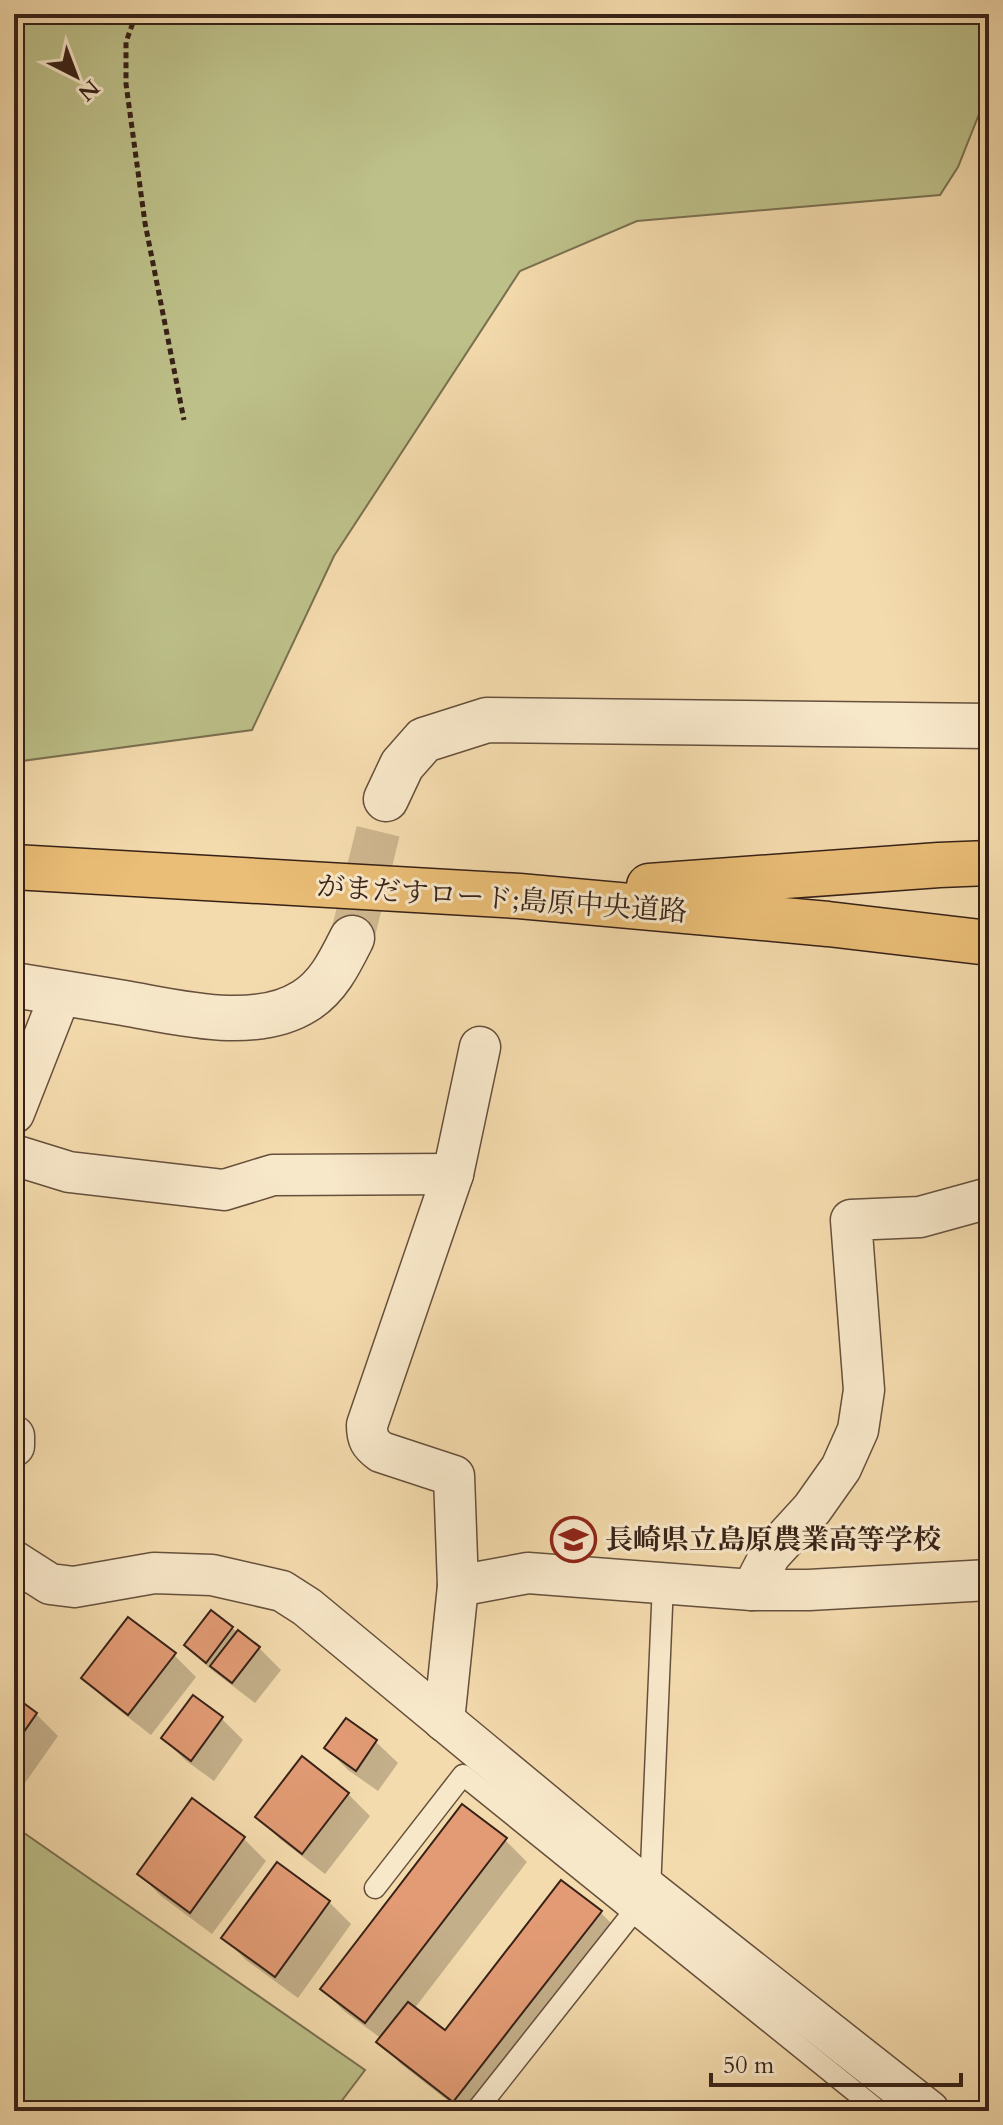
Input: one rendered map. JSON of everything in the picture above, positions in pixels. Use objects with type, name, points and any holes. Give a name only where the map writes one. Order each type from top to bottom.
[{"type":"highway","points":[[519,896],[989,863]]},
{"type":"highway","name":"がまだすロード;島原中央道路","points":[[14,867],[519,896],[828,924],[989,943]]},
{"type":"highway","points":[[828,924],[989,971]]},
{"type":"street","points":[[386,799],[402,765],[424,740],[487,720],[989,726]]},
{"type":"street","points":[[14,985],[210,1018],[261,1017],[304,1002],[321,988],[338,966],[352,938]]},
{"type":"street","points":[[14,1113],[61,993]]},
{"type":"street","points":[[444,1721],[458,1586],[454,1476],[381,1452],[367,1437],[367,1425],[453,1174],[480,1047]]},
{"type":"street","points":[[14,1155],[69,1172],[224,1190],[273,1175],[453,1174]]},
{"type":"street","points":[[752,1590],[770,1555],[812,1509],[841,1468],[858,1430],[864,1390],[851,1220],[920,1217],[989,1198]]},
{"type":"street","points":[[14,1436],[14,1446]]},
{"type":"street","points":[[14,1561],[50,1584],[74,1587],[154,1573],[212,1575],[282,1591],[307,1607],[444,1721],[641,1901],[929,2111]]},
{"type":"street","points":[[458,1586],[528,1573],[752,1590],[809,1590],[989,1580]]},
{"type":"lane","points":[[476,2111],[641,1901],[663,1583]]},
{"type":"lane","points":[[375,1888],[463,1775],[641,1901],[879,2111]]},
{"type":"path","points":[[136,14],[126,42],[126,84],[145,223],[184,420]]},
{"type":"green space","points":[[14,14],[989,14],[989,89],[958,167],[940,195],[637,221],[520,271],[334,556],[252,730],[14,762]]},
{"type":"green space","points":[[14,1826],[365,2070],[334,2111],[14,2111]]},
{"type":"building","points":[[211,1610],[233,1627],[206,1663],[184,1645]]},
{"type":"building","points":[[128,1617],[176,1653],[128,1715],[81,1678]]},
{"type":"building","points":[[238,1630],[260,1647],[232,1683],[210,1666]]},
{"type":"building","points":[[193,1695],[223,1717],[191,1761],[161,1738]]},
{"type":"building","points":[[14,1696],[37,1713],[14,1746]]},
{"type":"building","points":[[346,1718],[377,1740],[356,1771],[324,1748]]},
{"type":"building","points":[[302,1756],[349,1793],[302,1854],[255,1817]]},
{"type":"building","points":[[192,1798],[245,1837],[190,1913],[137,1874]]},
{"type":"building","points":[[462,1804],[507,1838],[365,2023],[320,1989]]},
{"type":"building","points":[[277,1862],[330,1901],[275,1977],[221,1938]]},
{"type":"building","points":[[561,1880],[602,1911],[453,2102],[376,2042],[408,2002],[445,2030]]},
{"type":"tunnel","points":[[352,938],[386,799]]},
{"type":"place","name":"長崎県立島原農業高等学校","points":[[574,1539]]}]
